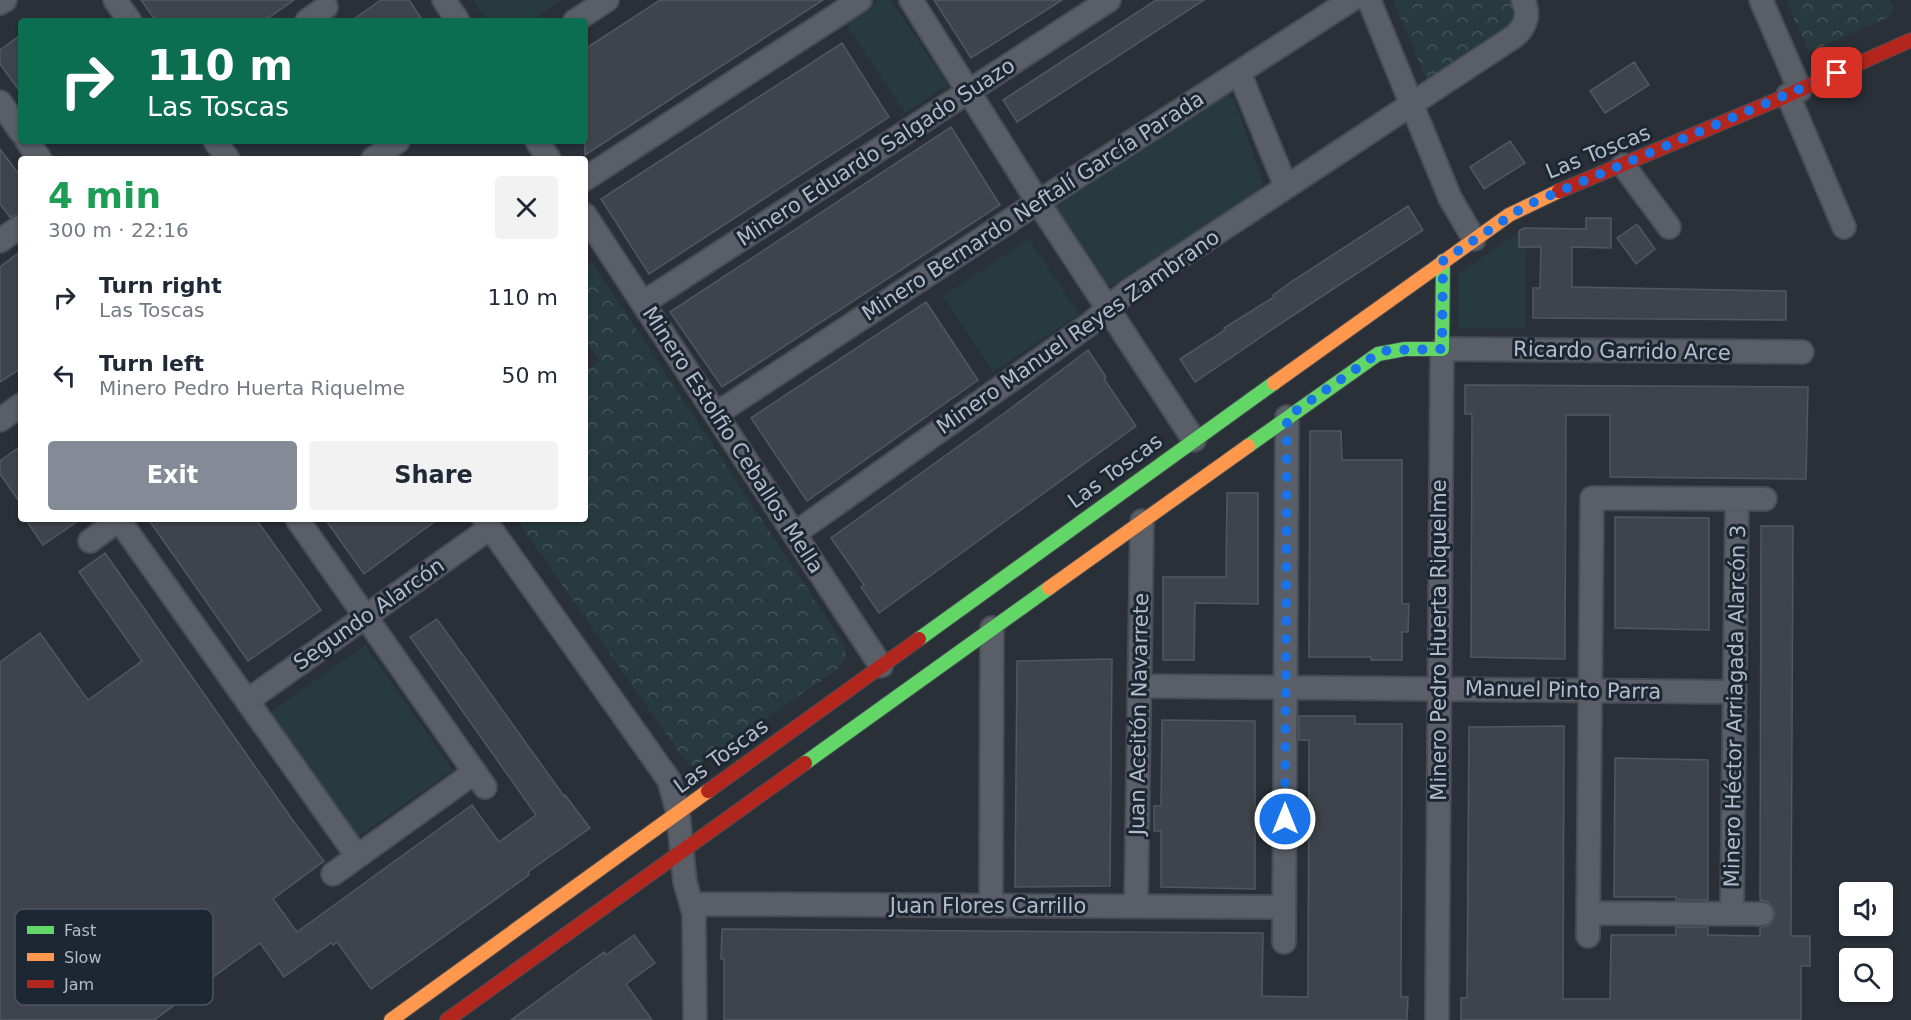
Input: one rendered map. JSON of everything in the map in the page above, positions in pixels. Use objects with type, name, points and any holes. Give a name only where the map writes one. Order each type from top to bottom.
[{"type":"street","points":[[0,3],[5,0]]},
{"type":"street","points":[[115,0],[128,18]]},
{"type":"street","points":[[444,0],[456,18]]},
{"type":"street","points":[[580,18],[607,0]]},
{"type":"street","points":[[588,177],[860,0]]},
{"type":"street","points":[[911,0],[1038,202],[1194,440]]},
{"type":"street","name":"Minero Eduardo Salgado Suazo","points":[[643,303],[1109,0]]},
{"type":"street","name":"Minero Bernardo Neftalí García Parada","points":[[716,414],[1351,0]]},
{"type":"street","points":[[1369,0],[1450,198],[1473,239]]},
{"type":"street","name":"Minero Manuel Reyes Zambrano","points":[[794,534],[1090,324],[1127,292],[1515,36],[1524,26],[1526,19],[1523,0]]},
{"type":"street","points":[[1761,0],[1844,227]]},
{"type":"street","points":[[311,18],[326,7]]},
{"type":"street","name":"Las Toscas","points":[[391,1020],[1473,239],[1525,206],[1911,40]]},
{"type":"street","points":[[1239,72],[1286,187]]},
{"type":"street","points":[[0,102],[18,128]]},
{"type":"street","points":[[377,156],[394,144]]},
{"type":"street","points":[[1623,165],[1669,227]]},
{"type":"street","name":"Minero Estolfio Ceballos Mella","points":[[588,219],[881,666]]},
{"type":"street","points":[[0,241],[18,228]]},
{"type":"street","name":"Minero Pedro Huerta Riquelme","points":[[1437,1020],[1443,261]]},
{"type":"street","points":[[447,1020],[1380,352],[1442,349]]},
{"type":"street","name":"Ricardo Garrido Arce","points":[[1442,349],[1802,352]]},
{"type":"street","points":[[0,420],[18,407]]},
{"type":"street","points":[[1284,942],[1287,417]]},
{"type":"street","points":[[1588,936],[1592,498],[1765,499]]},
{"type":"street","name":"Minero Héctor Arriagada Alarcón 3","points":[[1732,914],[1737,499]]},
{"type":"street","name":"Juan Aceitón Navarrete","points":[[1136,906],[1142,521]]},
{"type":"street","points":[[90,541],[115,522]]},
{"type":"street","points":[[121,522],[357,856]]},
{"type":"street","points":[[299,522],[480,779],[357,856],[333,874]]},
{"type":"street","points":[[487,523],[669,780],[678,813],[685,882],[692,904],[695,1020]]},
{"type":"street","name":"Segundo Alarcón","points":[[247,701],[366,616],[487,523]]},
{"type":"street","points":[[991,906],[992,628]]},
{"type":"street","name":"Manuel Pinto Parra","points":[[1140,686],[1735,692]]},
{"type":"street","name":"Juan Flores Carrillo","points":[[692,904],[1284,907]]},
{"type":"street","points":[[1588,913],[1762,914]]},
{"type":"green space","points":[[473,0],[562,0],[535,18],[485,18]]},
{"type":"green space","points":[[879,0],[891,0],[948,85],[905,113],[845,23]]},
{"type":"green space","points":[[1393,0],[1515,0],[1515,25],[1427,81]]},
{"type":"green space","points":[[1786,0],[1890,0],[1893,7],[1891,16],[1809,52]]},
{"type":"green space","points":[[1223,94],[1233,97],[1263,182],[1259,192],[1113,285],[1102,284],[1055,208],[1060,197]]},
{"type":"green space","points":[[1527,227],[1525,329],[1458,328],[1458,274]]},
{"type":"green space","points":[[1029,239],[1079,314],[993,372],[943,296]]},
{"type":"green space","points":[[592,262],[845,646],[846,657],[838,669],[699,764],[691,766],[685,761],[518,522],[588,522],[588,369],[599,361],[588,344],[588,265]]},
{"type":"green space","points":[[365,645],[453,770],[356,838],[268,714]]},
{"type":"building","points":[[141,0],[294,0],[268,18],[154,18]]},
{"type":"building","points":[[381,0],[409,0],[421,18],[355,18]]},
{"type":"building","points":[[660,0],[823,0],[585,155],[585,144],[588,144],[588,47]]},
{"type":"building","points":[[934,0],[1062,0],[971,58]]},
{"type":"building","points":[[1156,0],[1204,0],[1017,122],[1003,100]]},
{"type":"building","points":[[18,37],[18,89],[0,64],[0,50]]},
{"type":"building","points":[[842,43],[889,117],[649,274],[601,199]]},
{"type":"building","points":[[1634,62],[1649,85],[1605,113],[1590,91]]},
{"type":"building","points":[[951,127],[1000,205],[722,387],[670,312]]},
{"type":"building","points":[[1510,141],[1525,163],[1484,189],[1470,167]]},
{"type":"building","points":[[0,149],[18,173],[18,214],[10,217],[0,204]]},
{"type":"building","points":[[1408,206],[1423,230],[1195,382],[1180,359],[1274,297],[1273,295],[1294,280]]},
{"type":"building","points":[[1586,218],[1611,218],[1611,248],[1572,247],[1572,287],[1786,291],[1786,320],[1533,318],[1533,288],[1540,288],[1541,247],[1519,247],[1519,231],[1524,228],[1586,229]]},
{"type":"building","points":[[1637,224],[1655,249],[1636,264],[1617,238]]},
{"type":"building","points":[[18,253],[18,370],[0,382],[0,267]]},
{"type":"building","points":[[926,302],[978,380],[807,501],[751,418]]},
{"type":"building","points":[[1088,350],[1106,377],[1104,379],[1136,426],[879,613],[861,587],[864,585],[831,538]]},
{"type":"building","points":[[1465,385],[1808,387],[1806,479],[1610,477],[1610,415],[1566,415],[1565,659],[1471,657],[1472,414],[1465,414]]},
{"type":"building","points":[[1310,431],[1341,431],[1342,460],[1402,460],[1402,604],[1409,604],[1408,632],[1402,632],[1402,660],[1371,660],[1371,657],[1309,657]]},
{"type":"building","points":[[18,448],[18,500],[0,474],[0,461]]},
{"type":"building","points":[[1227,493],[1258,493],[1258,604],[1195,603],[1194,660],[1163,660],[1163,577],[1226,577]]},
{"type":"building","points":[[1615,517],[1709,518],[1709,630],[1615,628]]},
{"type":"building","points":[[27,522],[77,522],[43,545]]},
{"type":"building","points":[[150,522],[258,522],[321,610],[248,661]]},
{"type":"building","points":[[327,522],[434,522],[364,574]]},
{"type":"building","points":[[1761,526],[1793,526],[1791,936],[1810,936],[1810,966],[1801,966],[1801,1020],[1461,1020],[1461,998],[1467,998],[1469,727],[1564,726],[1563,999],[1610,999],[1611,935],[1676,935],[1676,927],[1708,927],[1708,935],[1760,936],[1760,927],[1768,926],[1773,921],[1775,914],[1773,907],[1768,902],[1760,900]]},
{"type":"building","points":[[105,553],[294,822],[324,861],[273,899],[297,932],[472,805],[499,842],[536,815],[410,637],[437,619],[564,796],[590,828],[371,989],[337,942],[333,945],[331,943],[284,977],[260,943],[213,977],[213,909],[15,909],[15,1005],[175,1005],[154,1020],[0,1020],[0,662],[40,633],[88,700],[142,661],[79,572]]},
{"type":"building","points":[[1112,659],[1110,886],[1015,887],[1017,661]]},
{"type":"building","points":[[1299,716],[1355,716],[1355,724],[1402,724],[1401,997],[1408,997],[1407,1020],[724,1020],[722,929],[1263,933],[1262,996],[1308,997],[1309,740],[1299,740]]},
{"type":"building","points":[[1162,720],[1255,721],[1255,889],[1161,887],[1161,831],[1154,831],[1154,806],[1161,806]]},
{"type":"building","points":[[1615,758],[1708,760],[1708,900],[1676,900],[1676,897],[1614,897]]},
{"type":"building","points":[[634,935],[655,963],[626,984],[652,1020],[511,1020],[604,952],[606,955]]},
{"type":"traffic: fast","points":[[1248,446],[1378,354],[1405,349],[1442,349],[1443,261]]},
{"type":"traffic: fast","points":[[919,639],[1274,383]]},
{"type":"traffic: fast","points":[[805,763],[1049,588]]},
{"type":"traffic: slow","points":[[1274,383],[1509,215],[1559,191]]},
{"type":"traffic: slow","points":[[1049,588],[1248,446]]},
{"type":"traffic: slow","points":[[391,1020],[708,791]]},
{"type":"traffic: jam","points":[[1559,191],[1779,99],[1911,40]]},
{"type":"traffic: jam","points":[[708,791],[919,639]]},
{"type":"traffic: jam","points":[[447,1020],[805,763]]},
{"type":"route","points":[[1285,819],[1287,417],[1380,352],[1442,349],[1443,261],[1509,215],[1541,198],[1837,73]]}]
